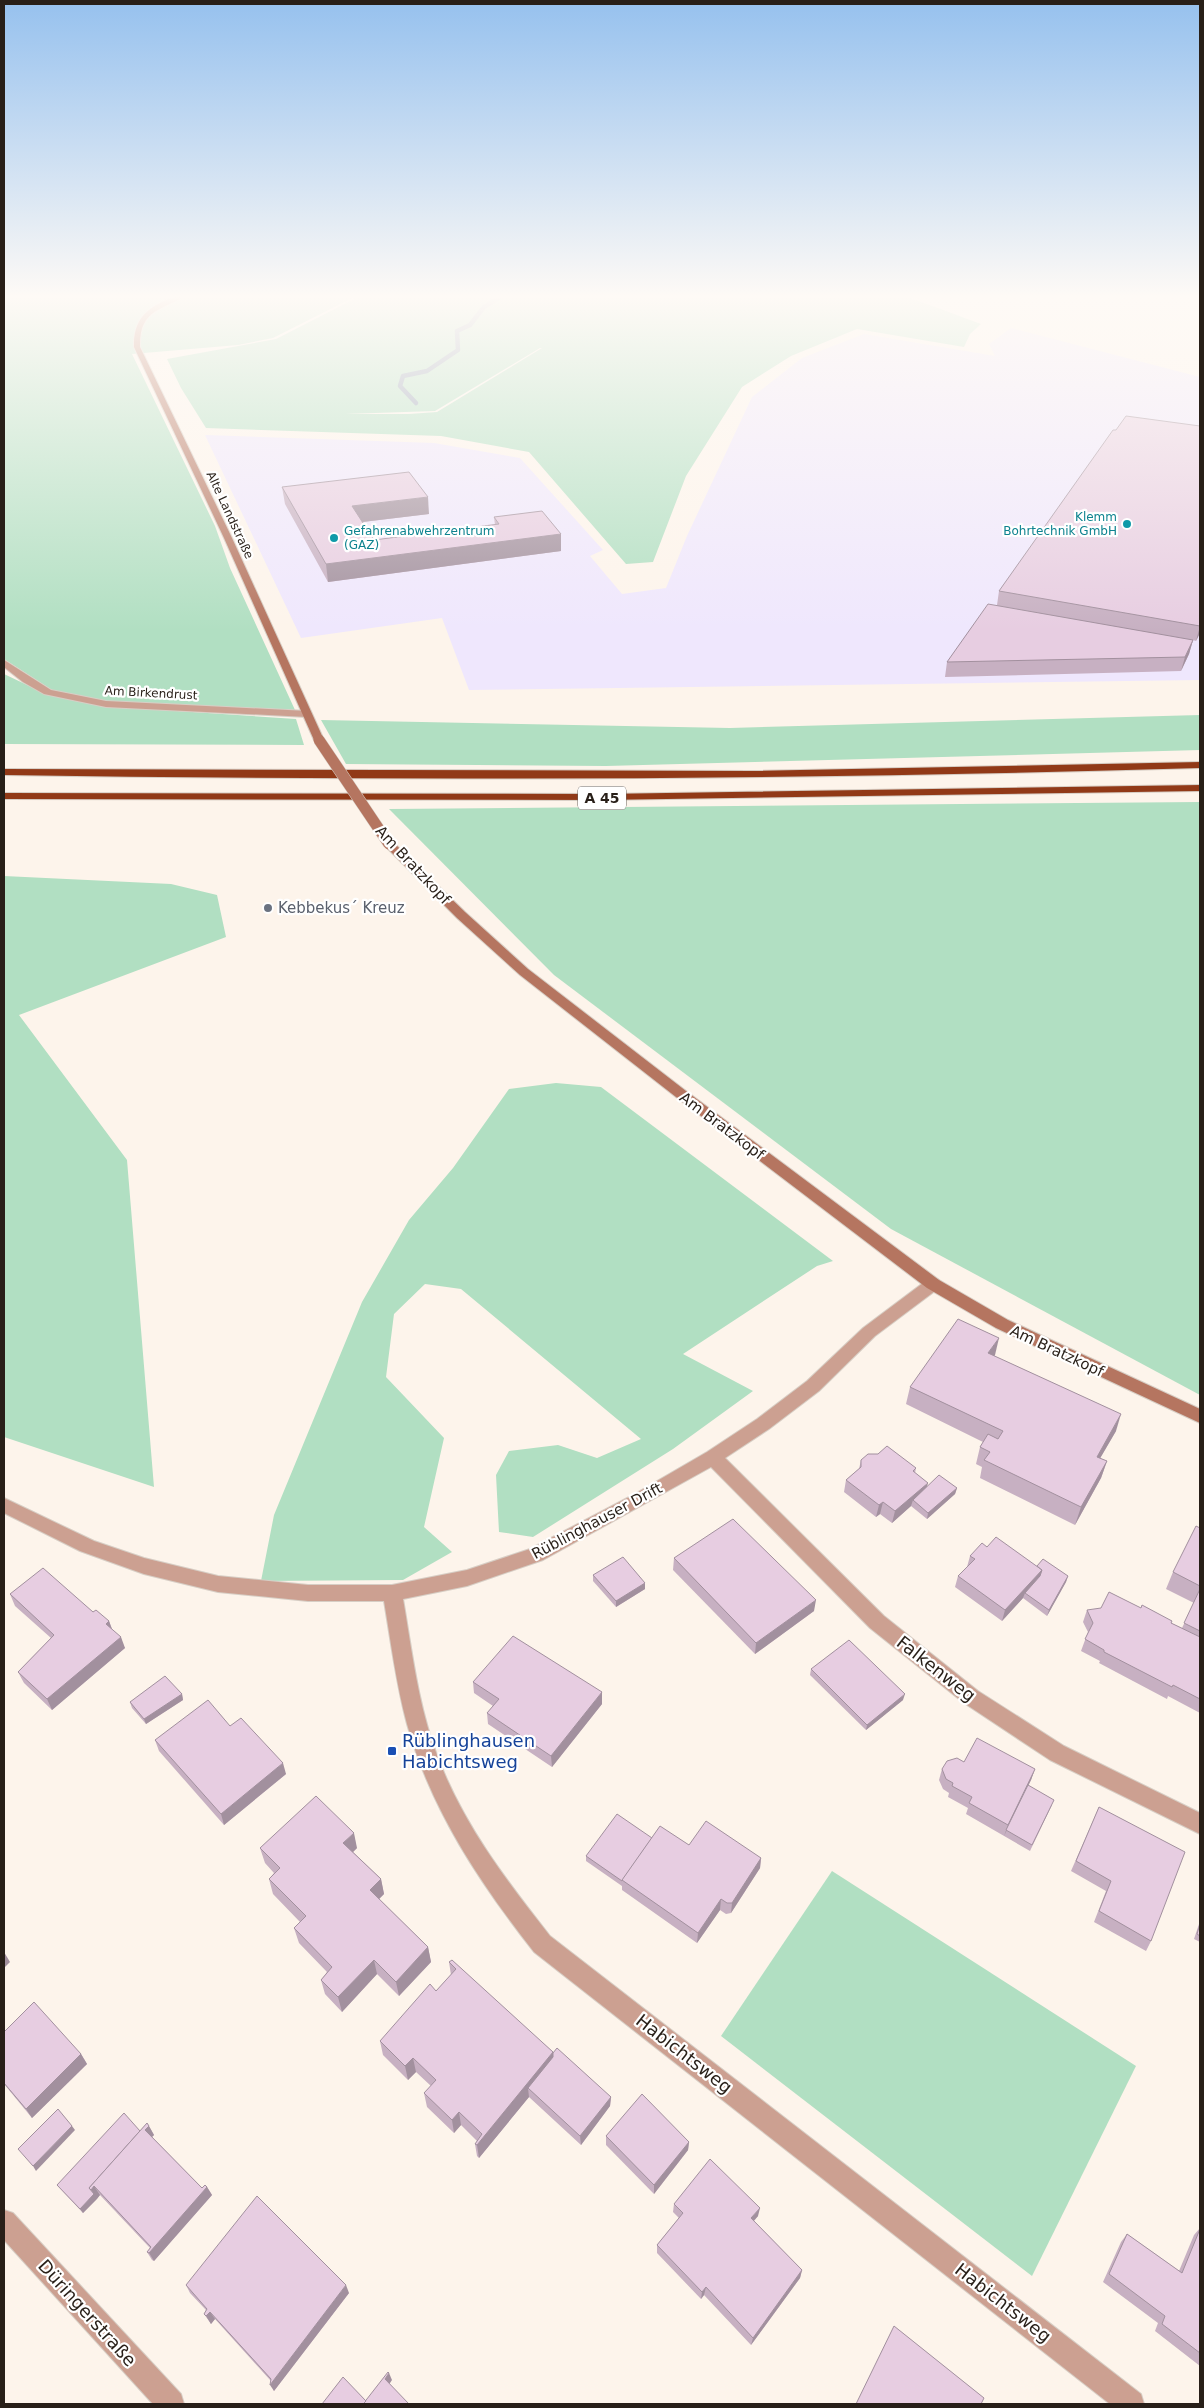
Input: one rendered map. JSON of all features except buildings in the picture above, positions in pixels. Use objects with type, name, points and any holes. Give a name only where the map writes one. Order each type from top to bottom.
[{"type":"highway","name":"A 45","points":[[4,772],[622,774],[1200,765]]},
{"type":"highway","name":"A 45","points":[[4,796],[616,798],[1200,788]]},
{"type":"street","name":"Alte Landstraße","points":[[165,406],[228,538],[319,740]]},
{"type":"street","name":"Am Birkendrust","points":[[4,663],[26,680],[48,692],[106,704],[307,714]]},
{"type":"street","name":"Am Bratzkopf","points":[[319,740],[389,844],[461,915],[524,972],[681,1094],[933,1284],[1002,1324],[1200,1416]]},
{"type":"street","name":"Rüblinghauser Drift","points":[[4,1505],[87,1546],[144,1566],[218,1584],[308,1593],[392,1593],[467,1578],[536,1555],[639,1500],[713,1457],[763,1424],[813,1386],[869,1332],[933,1284]]},
{"type":"street","name":"Falkenweg","points":[[713,1457],[876,1622],[971,1697],[1057,1754],[1200,1824]]},
{"type":"street","name":"Habichtsweg","points":[[392,1593],[417,1724],[438,1781],[466,1839],[498,1889],[542,1944],[1131,2404]]},
{"type":"street","name":"Düringerstraße","points":[[4,2222],[171,2404]]},
{"type":"shaded area","points":[[748,406],[1200,406],[1200,680],[469,690],[442,618],[301,638],[205,435],[434,443],[520,458],[603,550],[590,556],[622,594],[666,588],[687,536]]},
{"type":"green space","points":[[4,406],[157,406],[215,526],[230,568],[295,710],[107,701],[52,690],[4,659]]},
{"type":"green space","points":[[192,406],[443,406],[435,411],[345,414],[409,414],[437,412],[446,406],[730,406],[686,476],[653,562],[626,564],[529,452],[441,436],[206,428]]},
{"type":"green space","points":[[4,674],[44,693],[103,706],[296,719],[304,745],[4,744]]},
{"type":"green space","points":[[1200,715],[1200,750],[606,766],[346,764],[321,720],[730,728]]},
{"type":"green space","points":[[1200,802],[1200,1395],[891,1229],[554,975],[389,809]]},
{"type":"green space","points":[[4,876],[171,884],[217,895],[226,937],[19,1015],[127,1160],[154,1487],[4,1437]]},
{"type":"green space","points":[[556,1083],[601,1087],[833,1261],[817,1266],[683,1354],[753,1391],[673,1449],[533,1537],[499,1532],[496,1475],[509,1451],[558,1445],[597,1458],[641,1439],[461,1289],[425,1284],[394,1314],[386,1377],[444,1438],[424,1527],[452,1552],[403,1580],[261,1581],[274,1515],[362,1302],[409,1220],[453,1168],[509,1089]]},
{"type":"green space","points":[[832,1871],[1136,2066],[1032,2276],[721,2036]]},
{"type":"place","name":"Klemm Bohrtechnik GmbH","points":[[1127,524]]},
{"type":"place","name":"Gefahrenabwehrzentrum (GAZ)","points":[[334,538]]},
{"type":"place","name":"Kebbekus´ Kreuz","points":[[268,908]]},
{"type":"place","name":"Rüblinghausen Habichtsweg","points":[[392,1751]]}]
